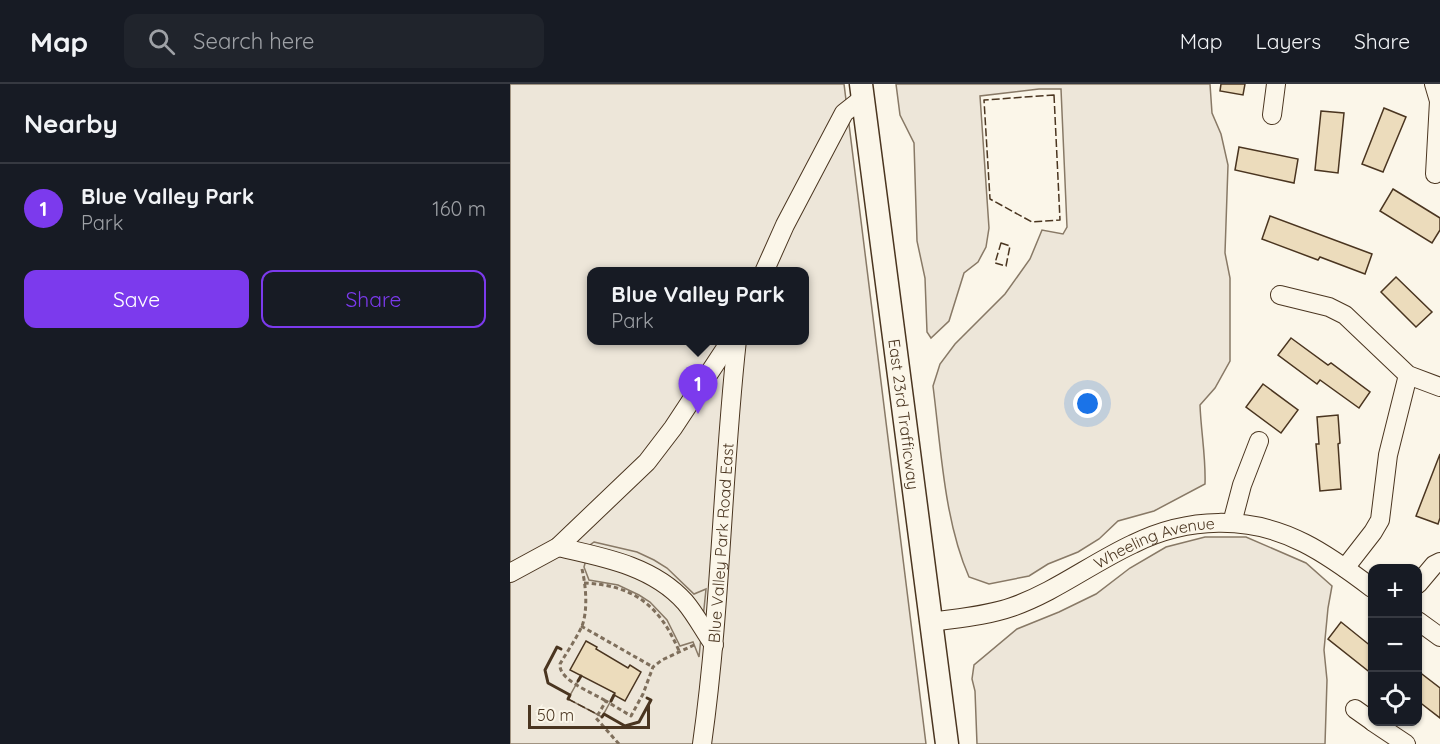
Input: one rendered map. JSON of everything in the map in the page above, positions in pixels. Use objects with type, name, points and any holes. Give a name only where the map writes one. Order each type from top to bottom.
[{"type":"main road","name":"East 23rd Trafficway","points":[[862,91],[947,744]]},
{"type":"street","points":[[1272,115],[1276,84]]},
{"type":"street","points":[[1434,84],[1439,100],[1435,174]]},
{"type":"street","points":[[766,267],[785,225],[844,113],[862,91]]},
{"type":"street","points":[[1280,295],[1329,307],[1345,315],[1408,375],[1440,387]]},
{"type":"street","points":[[510,573],[558,547],[646,462],[674,428],[728,345]]},
{"type":"street","name":"Blue Valley Park Road East","points":[[702,744],[736,345]]},
{"type":"street","points":[[1345,568],[1373,532],[1380,519],[1388,455],[1408,375]]},
{"type":"street","points":[[1232,523],[1258,441]]},
{"type":"street","name":"Wheeling Avenue","points":[[931,622],[1012,607],[1086,572],[1133,543],[1171,529],[1209,521],[1270,529],[1304,542],[1368,585]]},
{"type":"street","points":[[558,547],[604,557],[637,569],[666,585],[685,603],[711,641]]},
{"type":"street","points":[[1422,579],[1434,565],[1440,562]]},
{"type":"street","points":[[1422,624],[1440,637]]},
{"type":"street","points":[[1354,709],[1368,718]]},
{"type":"street","points":[[1380,726],[1406,744]]},
{"type":"path","points":[[578,552],[584,583],[585,609],[582,626],[560,664],[564,677],[631,716],[643,694],[653,667],[679,651],[711,641]]},
{"type":"path","points":[[584,583],[617,587],[637,596],[658,614],[670,631],[679,651]]},
{"type":"path","points":[[582,626],[653,667]]},
{"type":"path","points":[[606,701],[596,718],[619,744]]},
{"type":"shaded area","points":[[510,84],[844,84],[926,744],[510,744]]},
{"type":"shaded area","points":[[896,84],[1210,84],[1212,113],[1221,134],[1228,165],[1225,253],[1230,278],[1230,361],[1215,388],[1200,405],[1205,484],[1154,511],[1118,521],[1099,539],[1078,552],[1048,564],[1029,576],[989,584],[969,577],[954,532],[949,508],[933,386],[940,364],[955,344],[1005,294],[1030,259],[1042,230],[1063,234],[1067,227],[1061,89],[1039,89],[980,96],[989,228],[986,247],[978,262],[964,273],[949,321],[931,338],[927,332],[925,278],[917,241],[914,143],[900,115]]},
{"type":"shaded area","points":[[1205,537],[1246,537],[1306,563],[1332,586],[1324,650],[1327,680],[1325,744],[977,744],[975,691],[972,679],[974,665],[1017,629],[1096,594],[1130,568],[1166,547]]},
{"type":"shaded area","points":[[594,542],[637,552],[654,560],[667,568],[694,594],[706,589],[699,657],[693,642],[680,646],[667,620],[650,602],[618,585],[589,580],[584,567],[590,545]]},
{"type":"shaded area","points":[[582,674],[615,693],[602,717],[568,699]]},
{"type":"building","points":[[1221,84],[1245,84],[1243,95],[1220,91]]},
{"type":"building","points":[[1384,108],[1406,117],[1383,172],[1362,164]]},
{"type":"building","points":[[1321,111],[1344,113],[1338,173],[1315,170]]},
{"type":"building","points":[[1239,147],[1298,159],[1294,183],[1235,170]]},
{"type":"building","points":[[1393,189],[1440,218],[1440,230],[1432,243],[1380,211]]},
{"type":"building","points":[[1270,216],[1372,254],[1365,274],[1320,257],[1318,260],[1262,239]]},
{"type":"building","points":[[1396,277],[1432,312],[1416,327],[1381,292]]},
{"type":"building","points":[[1291,338],[1328,365],[1331,363],[1370,392],[1359,408],[1320,380],[1317,384],[1278,355]]},
{"type":"building","points":[[1263,384],[1298,410],[1281,433],[1246,407]]},
{"type":"building","points":[[1338,415],[1341,489],[1320,491],[1316,444],[1319,444],[1317,417]]},
{"type":"building","points":[[1440,454],[1440,518],[1438,524],[1416,516]]},
{"type":"building","points":[[1341,622],[1368,644],[1368,671],[1328,639]]},
{"type":"building","points":[[586,641],[628,668],[630,665],[641,672],[625,701],[614,695],[615,693],[570,670]]},
{"type":"building","points":[[1422,674],[1440,688],[1440,718],[1422,704]]},
{"type":"fence","points":[[1054,95],[1060,220],[1032,222],[990,199],[984,100],[1054,95]]},
{"type":"fence","points":[[1001,243],[1010,246],[1006,266],[995,263],[1001,243]]},
{"type":"fence","points":[[568,699],[595,713]]},
{"type":"wall","points":[[561,649],[557,647],[545,670],[548,683],[570,695],[568,699]]},
{"type":"wall","points":[[578,681],[581,676]]},
{"type":"wall","points":[[611,701],[614,695]]},
{"type":"wall","points":[[602,717],[604,714],[625,726],[639,722],[651,700],[647,698]]},
{"type":"place","name":"Blue Valley Park","points":[[698,414]]}]
